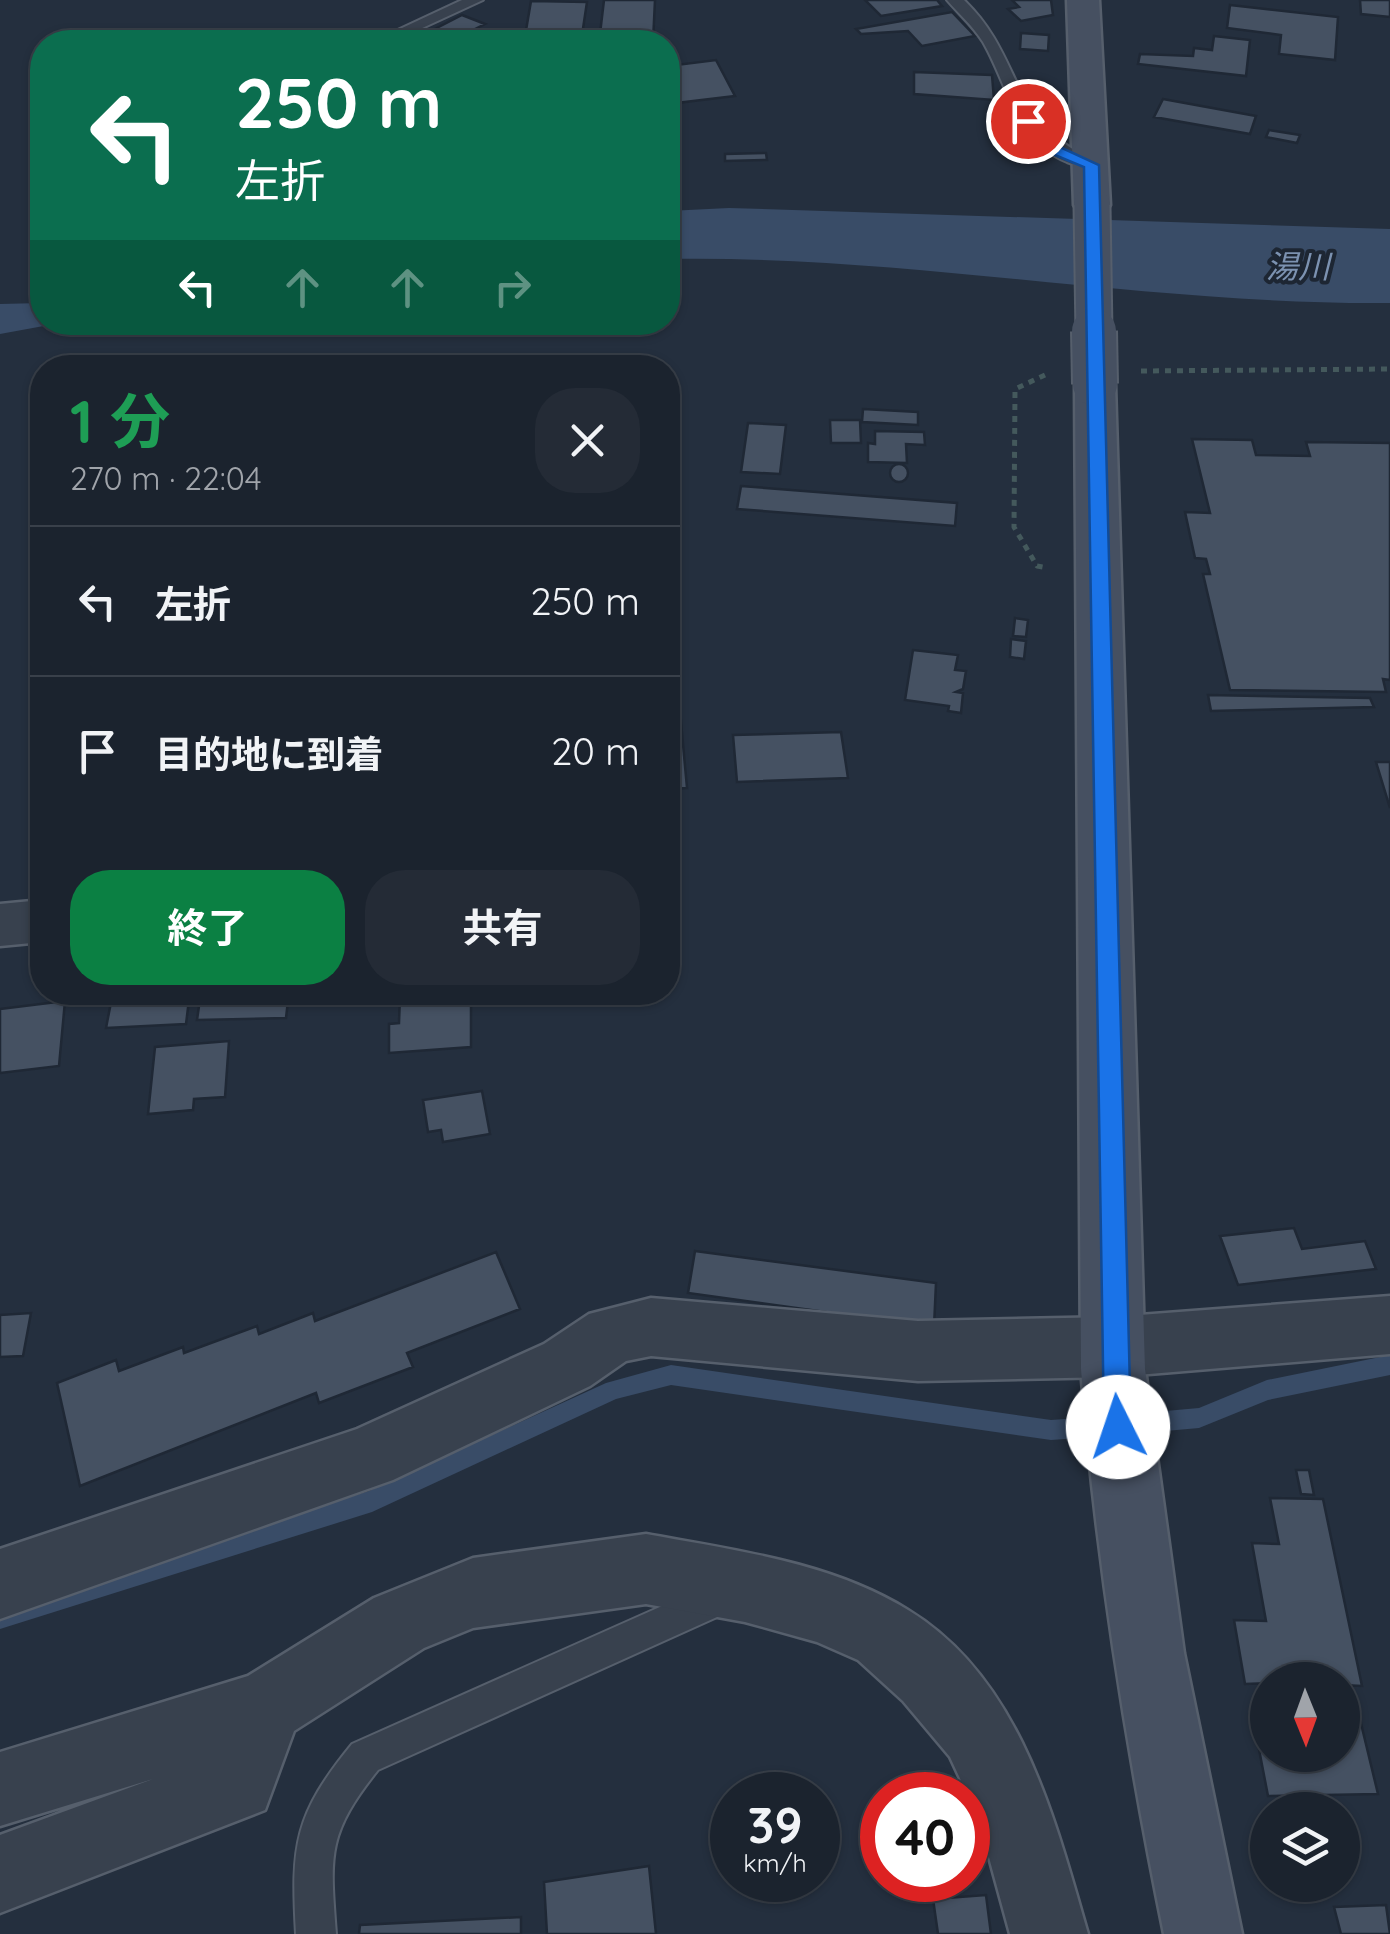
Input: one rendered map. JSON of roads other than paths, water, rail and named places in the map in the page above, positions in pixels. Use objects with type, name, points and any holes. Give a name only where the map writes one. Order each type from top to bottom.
[{"type":"street","points":[[1083,0],[1092,165],[1113,1358],[1120,1456],[1202,1934]]},
{"type":"street","points":[[0,925],[30,922]]},
{"type":"street","points":[[0,1584],[368,1458],[567,1365],[612,1334],[651,1327],[918,1351],[1113,1358],[1390,1325]]},
{"type":"street","points":[[0,1790],[265,1707],[399,1623],[473,1593],[646,1569],[745,1587],[822,1608],[884,1635],[929,1674],[976,1731],[1014,1809],[1049,1934]]},
{"type":"street","points":[[0,1874],[239,1784],[265,1707]]},
{"type":"lane","points":[[407,30],[475,0]]},
{"type":"lane","points":[[954,0],[978,18],[992,36],[1016,100],[1044,145],[1092,165]]},
{"type":"lane","points":[[316,1934],[310,1852],[326,1803],[364,1757],[745,1587]]},
{"type":"water","name":"湯川","points":[[729,208],[1390,229],[1390,303],[1209,296],[849,264],[680,259],[680,210]]},
{"type":"water","points":[[30,303],[30,328],[0,334],[0,304]]},
{"type":"waterway","points":[[1132,1424],[1199,1418],[1267,1390],[1390,1365]]},
{"type":"waterway","points":[[0,1618],[372,1501],[613,1390],[671,1375],[1051,1430],[1106,1426]]}]
